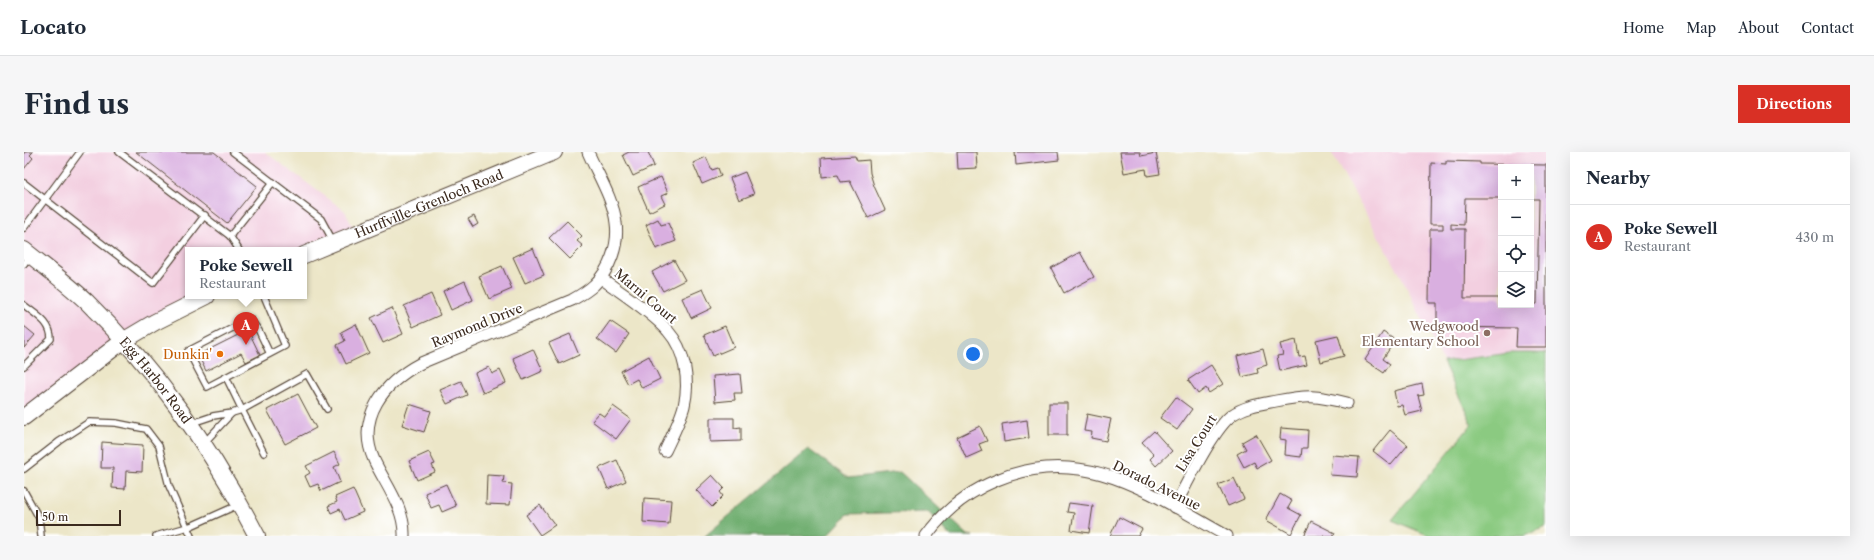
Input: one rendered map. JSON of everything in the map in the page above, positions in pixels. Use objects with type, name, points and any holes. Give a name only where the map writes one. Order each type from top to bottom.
[{"type":"main road","name":"Hurffville-Grenloch Road","points":[[307,255],[554,152]]},
{"type":"main road","name":"Egg Harbor Road","points":[[26,256],[86,302],[151,372],[204,443],[257,536]]},
{"type":"main road","points":[[28,412],[123,341],[155,322],[201,299]]},
{"type":"street","name":"Raymond Drive","points":[[404,536],[400,510],[374,458],[371,448],[369,435],[372,411],[386,388],[406,371],[421,363],[572,300],[593,286],[601,278],[613,253],[616,237],[616,223],[607,195],[588,152]]},
{"type":"street","name":"Marni Court","points":[[601,278],[668,330],[682,357],[685,367],[686,393],[677,425],[665,451]]},
{"type":"street","name":"Lisa Court","points":[[1174,507],[1214,437],[1232,415],[1255,405],[1305,396],[1323,397],[1347,404]]},
{"type":"street","name":"Dorado Avenue","points":[[926,536],[953,506],[978,489],[1011,474],[1044,467],[1077,468],[1110,475],[1174,507],[1227,536]]},
{"type":"lane","points":[[24,228],[80,152]]},
{"type":"lane","points":[[119,152],[205,215],[230,236],[237,247]]},
{"type":"lane","points":[[233,152],[320,219],[334,244]]},
{"type":"lane","points":[[230,236],[273,182]]},
{"type":"lane","points":[[24,183],[153,282],[205,215]]},
{"type":"lane","points":[[265,299],[285,346],[270,354],[226,377],[208,387],[188,351],[250,319],[259,331],[270,354]]},
{"type":"lane","points":[[24,305],[49,326],[51,332],[51,339],[24,366]]},
{"type":"lane","points":[[191,424],[213,416],[242,410],[307,374],[327,409]]},
{"type":"lane","points":[[226,377],[264,453]]},
{"type":"lane","points":[[204,443],[232,413]]},
{"type":"lane","points":[[24,469],[60,441],[89,422],[116,423],[146,429],[160,446],[169,486],[191,536]]},
{"type":"lane","points":[[24,491],[39,518],[41,536]]},
{"type":"lane","points":[[157,536],[186,527],[240,504]]},
{"type":"shaded area","points":[[24,152],[265,152],[345,211],[356,234],[307,249],[307,247],[185,247],[185,299],[201,299],[155,322],[24,417]]},
{"type":"shaded area","name":"Wedgwood Elementary School","points":[[1331,152],[1546,152],[1546,527],[1523,535],[1443,362],[1402,278]]},
{"type":"green space","points":[[1510,353],[1546,353],[1546,527],[1524,536],[1430,536],[1392,520],[1472,424],[1443,362]]},
{"type":"green space","points":[[808,449],[848,478],[900,472],[968,535],[973,536],[951,536],[928,512],[848,514],[827,536],[705,536]]},
{"type":"building","points":[[24,152],[33,152],[30,155],[33,158],[24,169]]},
{"type":"building","points":[[136,152],[214,152],[257,186],[227,223]]},
{"type":"building","points":[[629,152],[648,152],[654,166],[633,176],[623,155]]},
{"type":"building","points":[[957,152],[976,152],[977,168],[958,169]]},
{"type":"building","points":[[1015,152],[1058,152],[1059,160],[1016,165]]},
{"type":"building","points":[[1120,152],[1140,152],[1141,156],[1156,153],[1160,174],[1147,176],[1146,169],[1124,173]]},
{"type":"building","points":[[855,156],[857,161],[869,160],[870,173],[874,186],[885,210],[868,218],[850,181],[841,182],[838,175],[822,177],[821,158]]},
{"type":"building","points":[[706,157],[712,170],[718,168],[721,176],[702,184],[693,163]]},
{"type":"building","points":[[1446,161],[1498,164],[1498,198],[1465,198],[1464,225],[1451,224],[1451,229],[1465,229],[1464,298],[1498,298],[1498,308],[1534,308],[1534,304],[1537,304],[1539,199],[1534,199],[1534,165],[1546,165],[1546,347],[1516,347],[1517,328],[1437,327],[1437,303],[1429,303],[1430,229],[1443,229],[1443,224],[1430,224],[1431,163],[1446,164]]},
{"type":"building","points":[[745,172],[754,194],[739,200],[730,178]]},
{"type":"building","points":[[661,177],[668,193],[661,196],[665,204],[649,212],[638,187]]},
{"type":"building","points":[[474,216],[478,224],[473,227],[468,219]]},
{"type":"building","points":[[658,219],[661,225],[668,223],[676,241],[656,249],[646,225]]},
{"type":"building","points":[[567,221],[582,236],[577,241],[583,246],[570,259],[549,238]]},
{"type":"building","points":[[533,248],[544,275],[525,283],[513,257]]},
{"type":"building","points":[[1080,252],[1094,277],[1064,293],[1051,268]]},
{"type":"building","points":[[674,260],[685,280],[663,291],[652,272]]},
{"type":"building","points":[[502,266],[512,289],[489,299],[479,276]]},
{"type":"building","points":[[465,281],[473,300],[451,310],[443,291]]},
{"type":"building","points":[[703,289],[712,308],[691,318],[682,298]]},
{"type":"building","points":[[431,294],[440,315],[413,327],[404,306]]},
{"type":"building","points":[[392,308],[403,334],[383,343],[371,318]]},
{"type":"building","points":[[610,321],[629,334],[616,353],[597,339]]},
{"type":"building","points":[[356,324],[369,353],[346,364],[337,345],[345,341],[341,332]]},
{"type":"building","points":[[24,326],[35,335],[24,348]]},
{"type":"building","points":[[725,326],[734,347],[713,356],[704,335]]},
{"type":"building","name":"Dunkin'","points":[[248,330],[260,355],[246,362],[241,353],[206,371],[198,355]]},
{"type":"building","points":[[1383,332],[1395,340],[1383,359],[1390,364],[1384,373],[1365,360]]},
{"type":"building","points":[[570,334],[579,355],[559,364],[549,343]]},
{"type":"building","points":[[1338,335],[1344,356],[1321,362],[1316,340]]},
{"type":"building","points":[[1296,340],[1299,357],[1305,356],[1307,365],[1280,371],[1277,356],[1283,355],[1280,344]]},
{"type":"building","points":[[533,349],[543,371],[523,380],[513,358]]},
{"type":"building","points":[[1263,349],[1267,365],[1257,368],[1258,373],[1242,377],[1237,356]]},
{"type":"building","points":[[649,356],[660,379],[642,388],[637,379],[628,384],[621,371]]},
{"type":"building","points":[[1211,365],[1223,384],[1209,393],[1206,388],[1198,394],[1188,380]]},
{"type":"building","points":[[489,367],[492,374],[500,370],[506,383],[483,393],[475,373]]},
{"type":"building","points":[[740,374],[742,393],[734,393],[735,400],[715,402],[713,376]]},
{"type":"building","points":[[461,381],[467,395],[447,404],[440,390]]},
{"type":"building","points":[[1422,384],[1424,395],[1418,396],[1422,411],[1405,415],[1402,405],[1397,406],[1394,391]]},
{"type":"building","points":[[298,394],[316,428],[285,444],[267,410]]},
{"type":"building","points":[[1176,397],[1192,409],[1177,430],[1160,418]]},
{"type":"building","points":[[1049,403],[1067,403],[1067,435],[1049,435]]},
{"type":"building","points":[[409,404],[431,411],[424,432],[402,425]]},
{"type":"building","points":[[613,406],[631,419],[616,439],[592,421],[599,413],[605,417]]},
{"type":"building","points":[[1087,414],[1111,419],[1106,441],[1091,438],[1092,432],[1084,431]]},
{"type":"building","points":[[710,418],[734,418],[734,428],[741,427],[741,441],[710,442]]},
{"type":"building","points":[[1027,420],[1029,438],[1004,442],[1002,424]]},
{"type":"building","points":[[980,426],[987,441],[979,444],[982,451],[966,458],[957,437]]},
{"type":"building","points":[[1281,428],[1308,430],[1307,448],[1302,448],[1301,457],[1285,455],[1286,440],[1280,439]]},
{"type":"building","points":[[1390,430],[1408,445],[1391,465],[1373,451]]},
{"type":"building","points":[[1154,431],[1172,451],[1156,466],[1150,459],[1154,455],[1142,442]]},
{"type":"building","points":[[1256,434],[1271,460],[1257,468],[1254,462],[1244,467],[1237,454],[1246,449],[1242,442]]},
{"type":"building","points":[[102,442],[143,445],[142,472],[126,471],[125,489],[112,488],[113,468],[101,468]]},
{"type":"building","points":[[334,452],[340,464],[334,467],[340,482],[321,491],[318,484],[310,487],[305,476],[310,473],[306,466]]},
{"type":"building","points":[[429,452],[435,464],[432,465],[435,472],[417,480],[409,461]]},
{"type":"building","points":[[1332,455],[1359,457],[1357,477],[1330,475]]},
{"type":"building","points":[[617,460],[626,481],[608,489],[599,468]]},
{"type":"building","points":[[487,475],[504,476],[503,483],[512,484],[510,505],[486,504]]},
{"type":"building","points":[[712,475],[724,488],[720,492],[723,496],[712,507],[696,490]]},
{"type":"building","points":[[1234,478],[1244,499],[1228,506],[1218,485]]},
{"type":"building","points":[[446,484],[456,506],[442,512],[439,505],[431,508],[425,493]]},
{"type":"building","points":[[353,489],[363,512],[345,520],[340,509],[331,513],[328,506],[337,502],[335,497]]},
{"type":"building","points":[[1280,494],[1292,501],[1288,508],[1301,515],[1291,534],[1266,520]]},
{"type":"building","points":[[644,498],[671,500],[669,524],[643,522]]},
{"type":"building","points":[[1069,503],[1093,506],[1089,533],[1071,530],[1074,513],[1067,512]]},
{"type":"building","points":[[540,505],[555,525],[540,535],[526,515]]},
{"type":"building","points":[[1119,517],[1142,529],[1138,536],[1110,536]]},
{"type":"building","points":[[1311,521],[1335,533],[1333,536],[1304,536]]},
{"type":"place","name":"Wedgwood Elementary School","points":[[1487,333]]},
{"type":"place","name":"Poke Sewell","points":[[246,345]]},
{"type":"place","name":"Dunkin'","points":[[220,354]]}]
